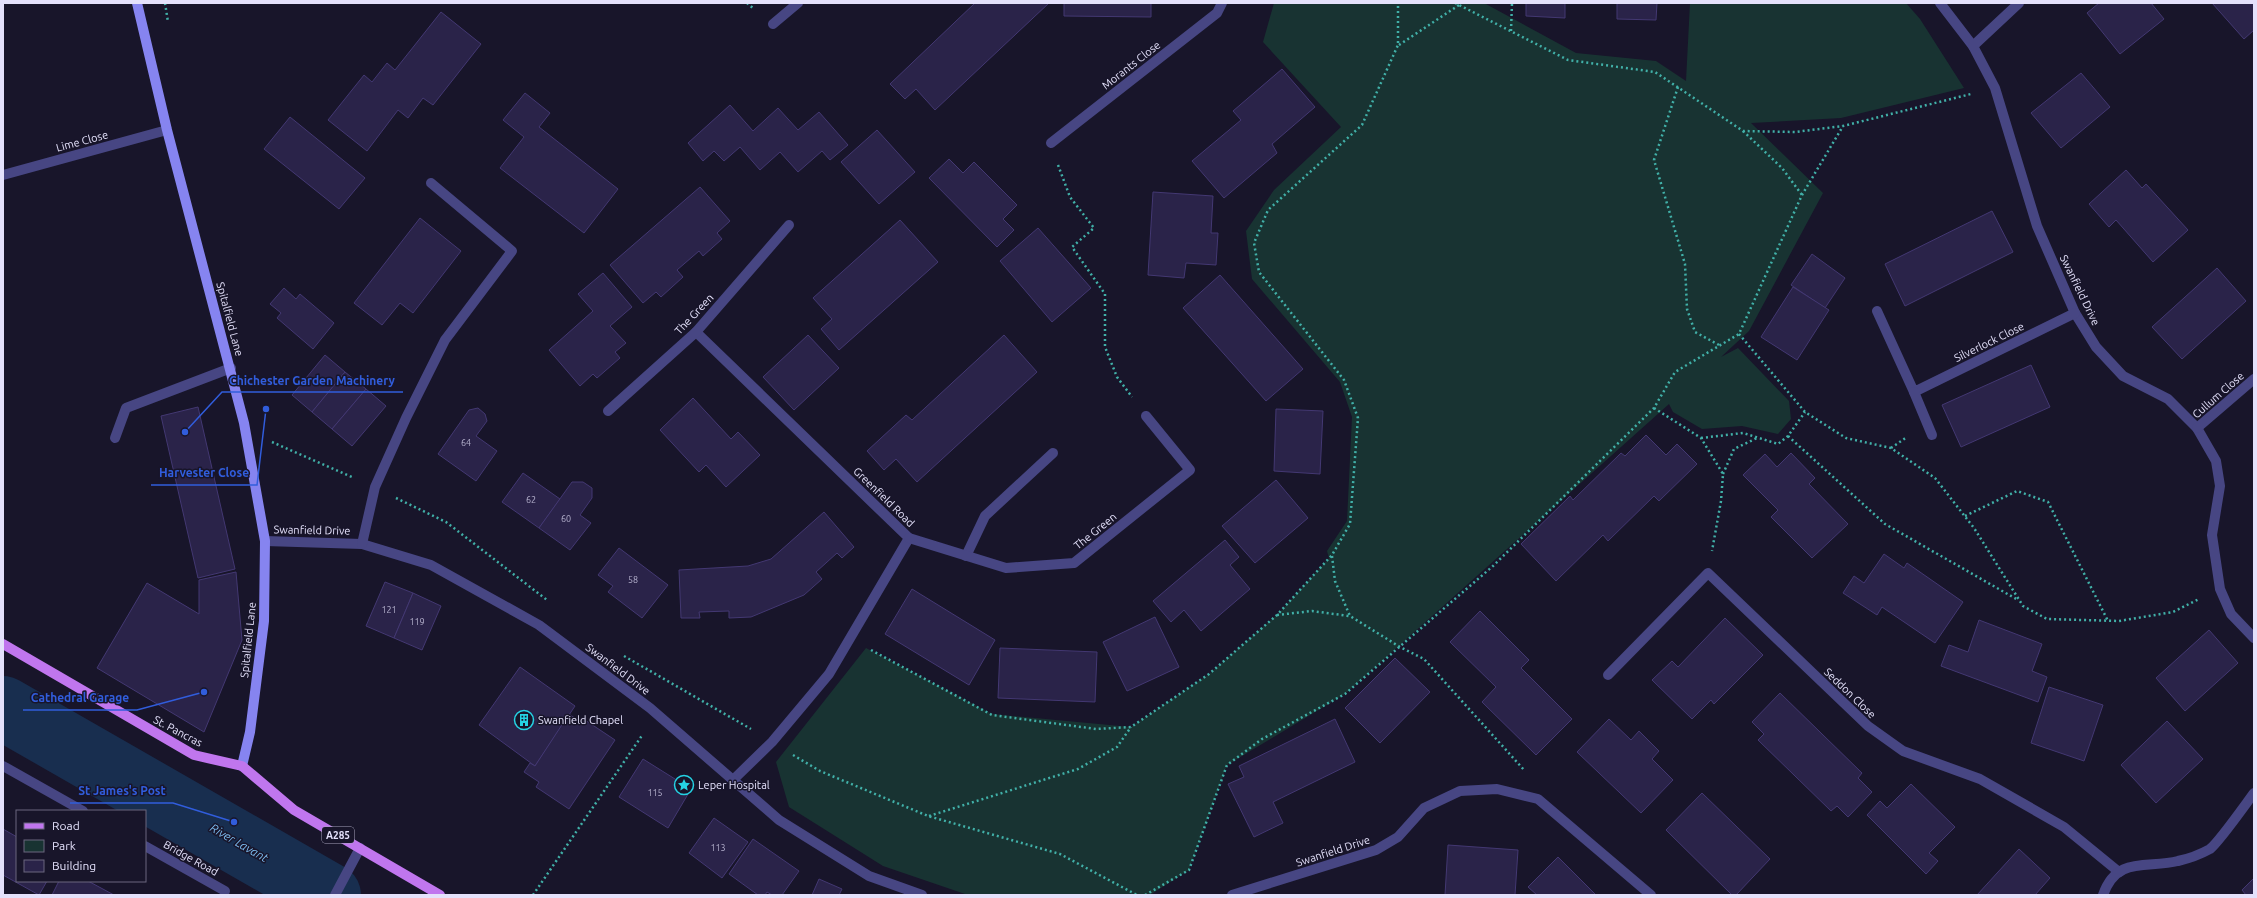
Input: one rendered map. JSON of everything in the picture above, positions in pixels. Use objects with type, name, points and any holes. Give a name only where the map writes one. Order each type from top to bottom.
[{"type":"main road","name":"Spitalfield Lane","points":[[137,3],[167,130],[231,368],[244,423],[266,541],[264,621],[250,732],[242,766]]},
{"type":"main road","name":"St. Pancras","points":[[3,644],[194,755],[242,766]]},
{"type":"main road","name":"A285","points":[[242,766],[294,810],[440,895]]},
{"type":"street","points":[[773,24],[798,3]]},
{"type":"street","name":"Morants Close","points":[[1051,143],[1217,13],[1222,3]]},
{"type":"street","name":"Swanfield Drive","points":[[1940,3],[1973,46],[1995,88],[2037,226],[2075,313],[2096,347],[2123,376],[2168,399],[2197,428],[2216,461],[2220,486],[2212,535],[2220,590],[2231,614],[2254,638]]},
{"type":"street","points":[[1973,46],[2019,3]]},
{"type":"street","name":"Lime Close","points":[[3,175],[167,130]]},
{"type":"street","points":[[362,544],[375,487],[406,418],[445,340],[512,251],[431,183]]},
{"type":"street","name":"The Green","points":[[608,411],[696,332],[789,225]]},
{"type":"street","points":[[1878,311],[1932,435]]},
{"type":"street","name":"Silverlock Close","points":[[1914,392],[2075,313]]},
{"type":"street","name":"Greenfield Road","points":[[696,332],[909,538],[851,640],[829,674],[772,742],[734,779]]},
{"type":"street","points":[[115,438],[126,408],[231,368]]},
{"type":"street","name":"Cullum Close","points":[[2197,428],[2254,379]]},
{"type":"street","name":"The Green","points":[[909,538],[1006,568],[1074,564],[1190,470],[1146,416]]},
{"type":"street","points":[[966,556],[985,516],[1053,454]]},
{"type":"street","name":"Swanfield Drive","points":[[266,541],[362,544],[431,565],[538,625],[657,714],[734,779],[779,820],[863,872],[922,895]]},
{"type":"street","points":[[1608,675],[1708,573]]},
{"type":"street","name":"Seddon Close","points":[[1708,573],[1868,726],[1903,751],[1980,779],[2064,827],[2119,872]]},
{"type":"street","points":[[3,766],[82,810]]},
{"type":"street","name":"Swanfield Drive","points":[[1232,895],[1376,850],[1398,837],[1424,808],[1460,791],[1497,790],[1538,799],[1651,895]]},
{"type":"street","points":[[2103,895],[2107,884],[2119,872],[2139,864],[2177,862],[2210,848],[2254,794]]},
{"type":"street","name":"Bridge Road","points":[[146,847],[225,891]]},
{"type":"street","points":[[335,895],[360,848]]},
{"type":"path","points":[[928,816],[1078,769],[1117,746],[1131,727],[1209,674],[1277,615],[1332,555],[1350,524],[1358,418],[1344,380],[1259,272],[1254,243],[1268,210],[1362,125],[1398,45],[1398,3]]},
{"type":"path","points":[[1455,3],[1568,60],[1655,72],[1743,131],[1782,168],[1802,195]]},
{"type":"path","points":[[1511,31],[1512,3]]},
{"type":"path","points":[[1398,45],[1459,5]]},
{"type":"path","points":[[1678,87],[1654,160],[1685,264],[1687,309],[1695,332],[1719,345]]},
{"type":"path","points":[[1743,131],[1795,132],[1843,126],[1995,88]]},
{"type":"path","points":[[1145,895],[1189,870],[1227,765],[1262,739],[1346,694],[1493,566],[1654,408],[1675,372],[1739,334],[1802,195],[1843,126]]},
{"type":"path","points":[[1051,143],[1070,197],[1094,228],[1072,247],[1105,294],[1105,348],[1117,377],[1146,416]]},
{"type":"path","points":[[1739,334],[1805,412],[1846,438],[1891,448],[1935,478],[1965,516],[2023,606],[2047,619],[2119,621],[2173,612],[2220,590]]},
{"type":"path","points":[[1654,408],[1700,438],[1722,474]]},
{"type":"path","points":[[1700,438],[1743,433],[1778,444],[1788,436],[1805,412]]},
{"type":"path","points":[[1788,436],[1885,524],[2019,600]]},
{"type":"path","points":[[1708,573],[1722,501],[1722,474],[1734,449],[1757,438]]},
{"type":"path","points":[[272,442],[375,487],[446,522],[553,604]]},
{"type":"path","points":[[1965,516],[2017,491],[2048,502],[2108,621]]},
{"type":"path","points":[[1332,555],[1335,581],[1350,616]]},
{"type":"path","points":[[1277,615],[1312,611],[1350,616],[1400,647],[1424,659],[1524,768],[1538,799]]},
{"type":"path","points":[[851,640],[992,714],[1096,729],[1131,727]]},
{"type":"path","points":[[616,652],[706,702],[820,771],[928,816],[1060,854],[1136,895]]},
{"type":"path","points":[[533,895],[657,714]]},
{"type":"green space","points":[[1274,3],[1484,3],[1576,53],[1656,61],[1686,81],[1690,3],[1906,3],[1920,19],[1964,88],[1841,118],[1751,123],[1823,193],[1749,331],[1721,357],[1738,348],[1789,401],[1791,419],[1778,434],[1742,426],[1702,429],[1673,412],[1669,404],[1345,694],[1227,765],[1189,870],[1150,895],[981,895],[965,894],[883,866],[789,807],[776,762],[866,648],[992,714],[1131,727],[1209,674],[1279,613],[1329,558],[1327,551],[1347,521],[1352,417],[1340,382],[1252,279],[1246,231],[1274,190],[1341,127],[1263,42]]},
{"type":"building","points":[[975,3],[1049,3],[935,110],[916,89],[905,99],[890,84]]},
{"type":"building","points":[[1064,3],[1151,3],[1151,17],[1064,16]]},
{"type":"building","points":[[1526,3],[1565,3],[1565,18],[1526,16]]},
{"type":"building","points":[[1617,3],[1657,3],[1656,20],[1617,19]]},
{"type":"building","points":[[2099,3],[2151,3],[2164,19],[2120,54],[2087,13]]},
{"type":"building","points":[[2212,3],[2254,3],[2254,30],[2244,39]]},
{"type":"building","points":[[441,12],[481,44],[433,105],[423,98],[408,118],[398,110],[367,151],[328,120],[364,75],[372,82],[387,63],[395,70]]},
{"type":"building","points":[[1282,69],[1315,107],[1272,144],[1277,153],[1224,198],[1192,161],[1241,120],[1233,111]]},
{"type":"building","points":[[2081,73],[2110,107],[2061,148],[2031,113]]},
{"type":"building","points":[[525,93],[550,113],[539,127],[618,189],[584,233],[500,168],[524,137],[503,120]]},
{"type":"building","points":[[730,105],[753,131],[778,108],[798,130],[819,112],[848,145],[830,160],[822,151],[798,172],[780,152],[760,170],[740,147],[724,161],[714,151],[703,161],[688,143]]},
{"type":"building","points":[[290,117],[365,178],[339,209],[264,149]]},
{"type":"building","points":[[877,130],[915,172],[879,204],[841,162]]},
{"type":"building","points":[[949,159],[963,173],[974,162],[1017,205],[1003,219],[1014,230],[997,247],[929,178]]},
{"type":"building","points":[[2126,170],[2142,188],[2146,184],[2188,230],[2153,262],[2116,220],[2109,227],[2089,204]]},
{"type":"building","points":[[700,187],[730,221],[717,233],[722,239],[703,256],[699,251],[677,270],[683,277],[661,297],[656,292],[643,303],[610,265]]},
{"type":"building","points":[[1153,192],[1213,196],[1211,233],[1218,233],[1216,265],[1186,263],[1184,278],[1148,275]]},
{"type":"building","points":[[1992,211],[2013,252],[1905,306],[1885,264]]},
{"type":"building","points":[[420,218],[461,251],[413,313],[400,303],[382,325],[354,303]]},
{"type":"building","points":[[900,220],[938,262],[839,350],[821,329],[832,319],[813,298]]},
{"type":"building","points":[[1038,228],[1091,288],[1052,322],[1000,261]]},
{"type":"building","points":[[1812,254],[1845,278],[1825,308],[1791,285]]},
{"type":"building","points":[[2217,268],[2246,301],[2182,359],[2152,327]]},
{"type":"building","points":[[603,273],[632,307],[610,326],[626,343],[615,352],[620,358],[597,378],[593,374],[580,386],[549,350],[593,311],[578,294]]},
{"type":"building","points":[[1220,275],[1303,369],[1266,401],[1183,308]]},
{"type":"building","points":[[1793,287],[1829,310],[1797,360],[1761,337]]},
{"type":"building","points":[[284,288],[296,299],[300,294],[334,323],[313,349],[277,318],[281,313],[270,304]]},
{"type":"building","points":[[808,335],[839,368],[794,410],[763,377]]},
{"type":"building","points":[[1004,335],[1037,372],[917,482],[896,459],[884,470],[867,451],[906,415],[912,420]]},
{"type":"building","points":[[325,355],[345,372],[312,412],[292,395]]},
{"type":"building","points":[[2031,365],[2050,407],[1961,447],[1942,405]]},
{"type":"building","points":[[345,372],[366,389],[332,429],[312,412]]},
{"type":"building","points":[[366,389],[386,406],[352,446],[332,429]]},
{"type":"building","points":[[693,398],[731,439],[738,432],[760,455],[726,487],[706,465],[699,472],[660,430]]},
{"type":"building","points":[[198,407],[235,569],[198,578],[161,416]]},
{"type":"building","points":[[478,408],[485,414],[487,421],[476,436],[497,451],[476,481],[438,454],[469,410]]},
{"type":"building","points":[[1276,409],[1323,411],[1320,474],[1274,471]]},
{"type":"building","points":[[1646,435],[1666,455],[1677,444],[1697,464],[1659,501],[1654,496],[1608,541],[1603,535],[1556,581],[1521,544],[1570,496],[1573,500],[1621,453],[1625,456]]},
{"type":"building","points":[[1791,453],[1815,478],[1809,484],[1848,524],[1812,558],[1771,517],[1778,510],[1743,475],[1765,454],[1777,467]]},
{"type":"building","points":[[523,473],[560,499],[539,528],[502,502]]},
{"type":"building","points":[[1276,480],[1308,518],[1255,563],[1222,526]]},
{"type":"building","points":[[572,482],[583,482],[592,488],[592,498],[580,515],[591,523],[570,550],[539,528]]},
{"type":"building","points":[[824,512],[854,547],[842,558],[837,553],[816,572],[822,579],[804,595],[751,617],[729,618],[729,611],[699,612],[700,618],[681,618],[679,570],[748,566],[771,559]]},
{"type":"building","points":[[1225,540],[1239,557],[1230,565],[1250,589],[1201,631],[1184,610],[1171,622],[1153,601]]},
{"type":"building","points":[[619,548],[668,585],[642,618],[608,592],[613,586],[598,575]]},
{"type":"building","points":[[1884,554],[1904,568],[1907,563],[1963,602],[1935,643],[1882,607],[1877,615],[1843,593],[1854,576],[1864,583]]},
{"type":"building","points":[[236,572],[242,640],[204,732],[97,668],[147,583],[199,614],[199,580]]},
{"type":"building","points":[[385,582],[413,593],[394,638],[366,626]]},
{"type":"building","points":[[912,589],[995,640],[969,685],[885,634]]},
{"type":"building","points":[[413,593],[441,606],[422,650],[394,638]]},
{"type":"building","points":[[1480,611],[1529,660],[1521,668],[1572,719],[1536,755],[1482,702],[1496,687],[1450,642]]},
{"type":"building","points":[[1155,617],[1179,667],[1127,691],[1103,642]]},
{"type":"building","points":[[1725,618],[1763,655],[1714,704],[1711,700],[1692,719],[1652,680],[1672,661],[1678,667]]},
{"type":"building","points":[[1979,620],[2042,644],[2032,671],[2047,677],[2038,702],[1941,666],[1949,645],[1968,652]]},
{"type":"building","points":[[2209,630],[2238,663],[2185,711],[2156,678]]},
{"type":"building","points":[[1000,648],[1097,652],[1095,702],[998,698]]},
{"type":"building","points":[[1395,658],[1430,692],[1380,743],[1345,708]]},
{"type":"building","name":"Swanfield Chapel","points":[[520,667],[575,706],[535,766],[479,725]]},
{"type":"building","points":[[2049,687],[2103,705],[2084,761],[2031,743]]},
{"type":"building","points":[[1780,693],[1862,773],[1858,778],[1872,792],[1848,817],[1837,806],[1831,811],[1758,740],[1764,734],[1752,722]]},
{"type":"building","points":[[569,714],[582,723],[585,720],[615,740],[569,809],[536,787],[539,782],[524,772],[530,763],[535,766]]},
{"type":"building","points":[[1335,719],[1355,762],[1273,802],[1283,823],[1254,837],[1228,784],[1244,777],[1239,766]]},
{"type":"building","points":[[1609,719],[1631,740],[1639,731],[1659,751],[1652,759],[1673,780],[1641,813],[1577,752]]},
{"type":"building","points":[[2167,721],[2203,759],[2156,803],[2121,765]]},
{"type":"building","points":[[643,759],[691,789],[668,828],[619,797]]},
{"type":"building","points":[[1911,784],[1955,827],[1929,853],[1938,861],[1926,874],[1867,815],[1880,801],[1887,808]]},
{"type":"building","points":[[1702,793],[1770,859],[1736,895],[1732,895],[1666,830]]},
{"type":"building","points":[[714,818],[748,842],[722,878],[689,853]]},
{"type":"building","points":[[3,829],[16,836],[16,882],[46,882],[39,895],[3,875]]},
{"type":"building","points":[[753,839],[799,871],[782,895],[772,895],[767,892],[765,895],[758,895],[729,874]]},
{"type":"building","points":[[1448,845],[1518,850],[1515,895],[1445,895]]},
{"type":"building","points":[[2019,849],[2050,878],[2035,895],[1977,895]]},
{"type":"building","points":[[1558,857],[1596,895],[1537,895],[1528,887]]},
{"type":"building","points":[[2254,878],[2254,895],[2246,895],[2242,890]]},
{"type":"building","points":[[819,879],[842,889],[839,895],[812,895]]},
{"type":"building","points":[[58,882],[90,882],[114,895],[52,895]]},
{"type":"waterway","name":"River Lavant","points":[[3,708],[329,895]]},
{"type":"place","name":"Harvester Close","points":[[266,409]]},
{"type":"place","name":"Chichester Garden Machinery","points":[[185,432]]},
{"type":"place","name":"Cathedral Garage","points":[[204,692]]},
{"type":"place","name":"Swanfield Chapel","points":[[524,720]]},
{"type":"place","name":"Leper Hospital","points":[[684,785]]},
{"type":"place","name":"St James's Post","points":[[234,822]]}]
